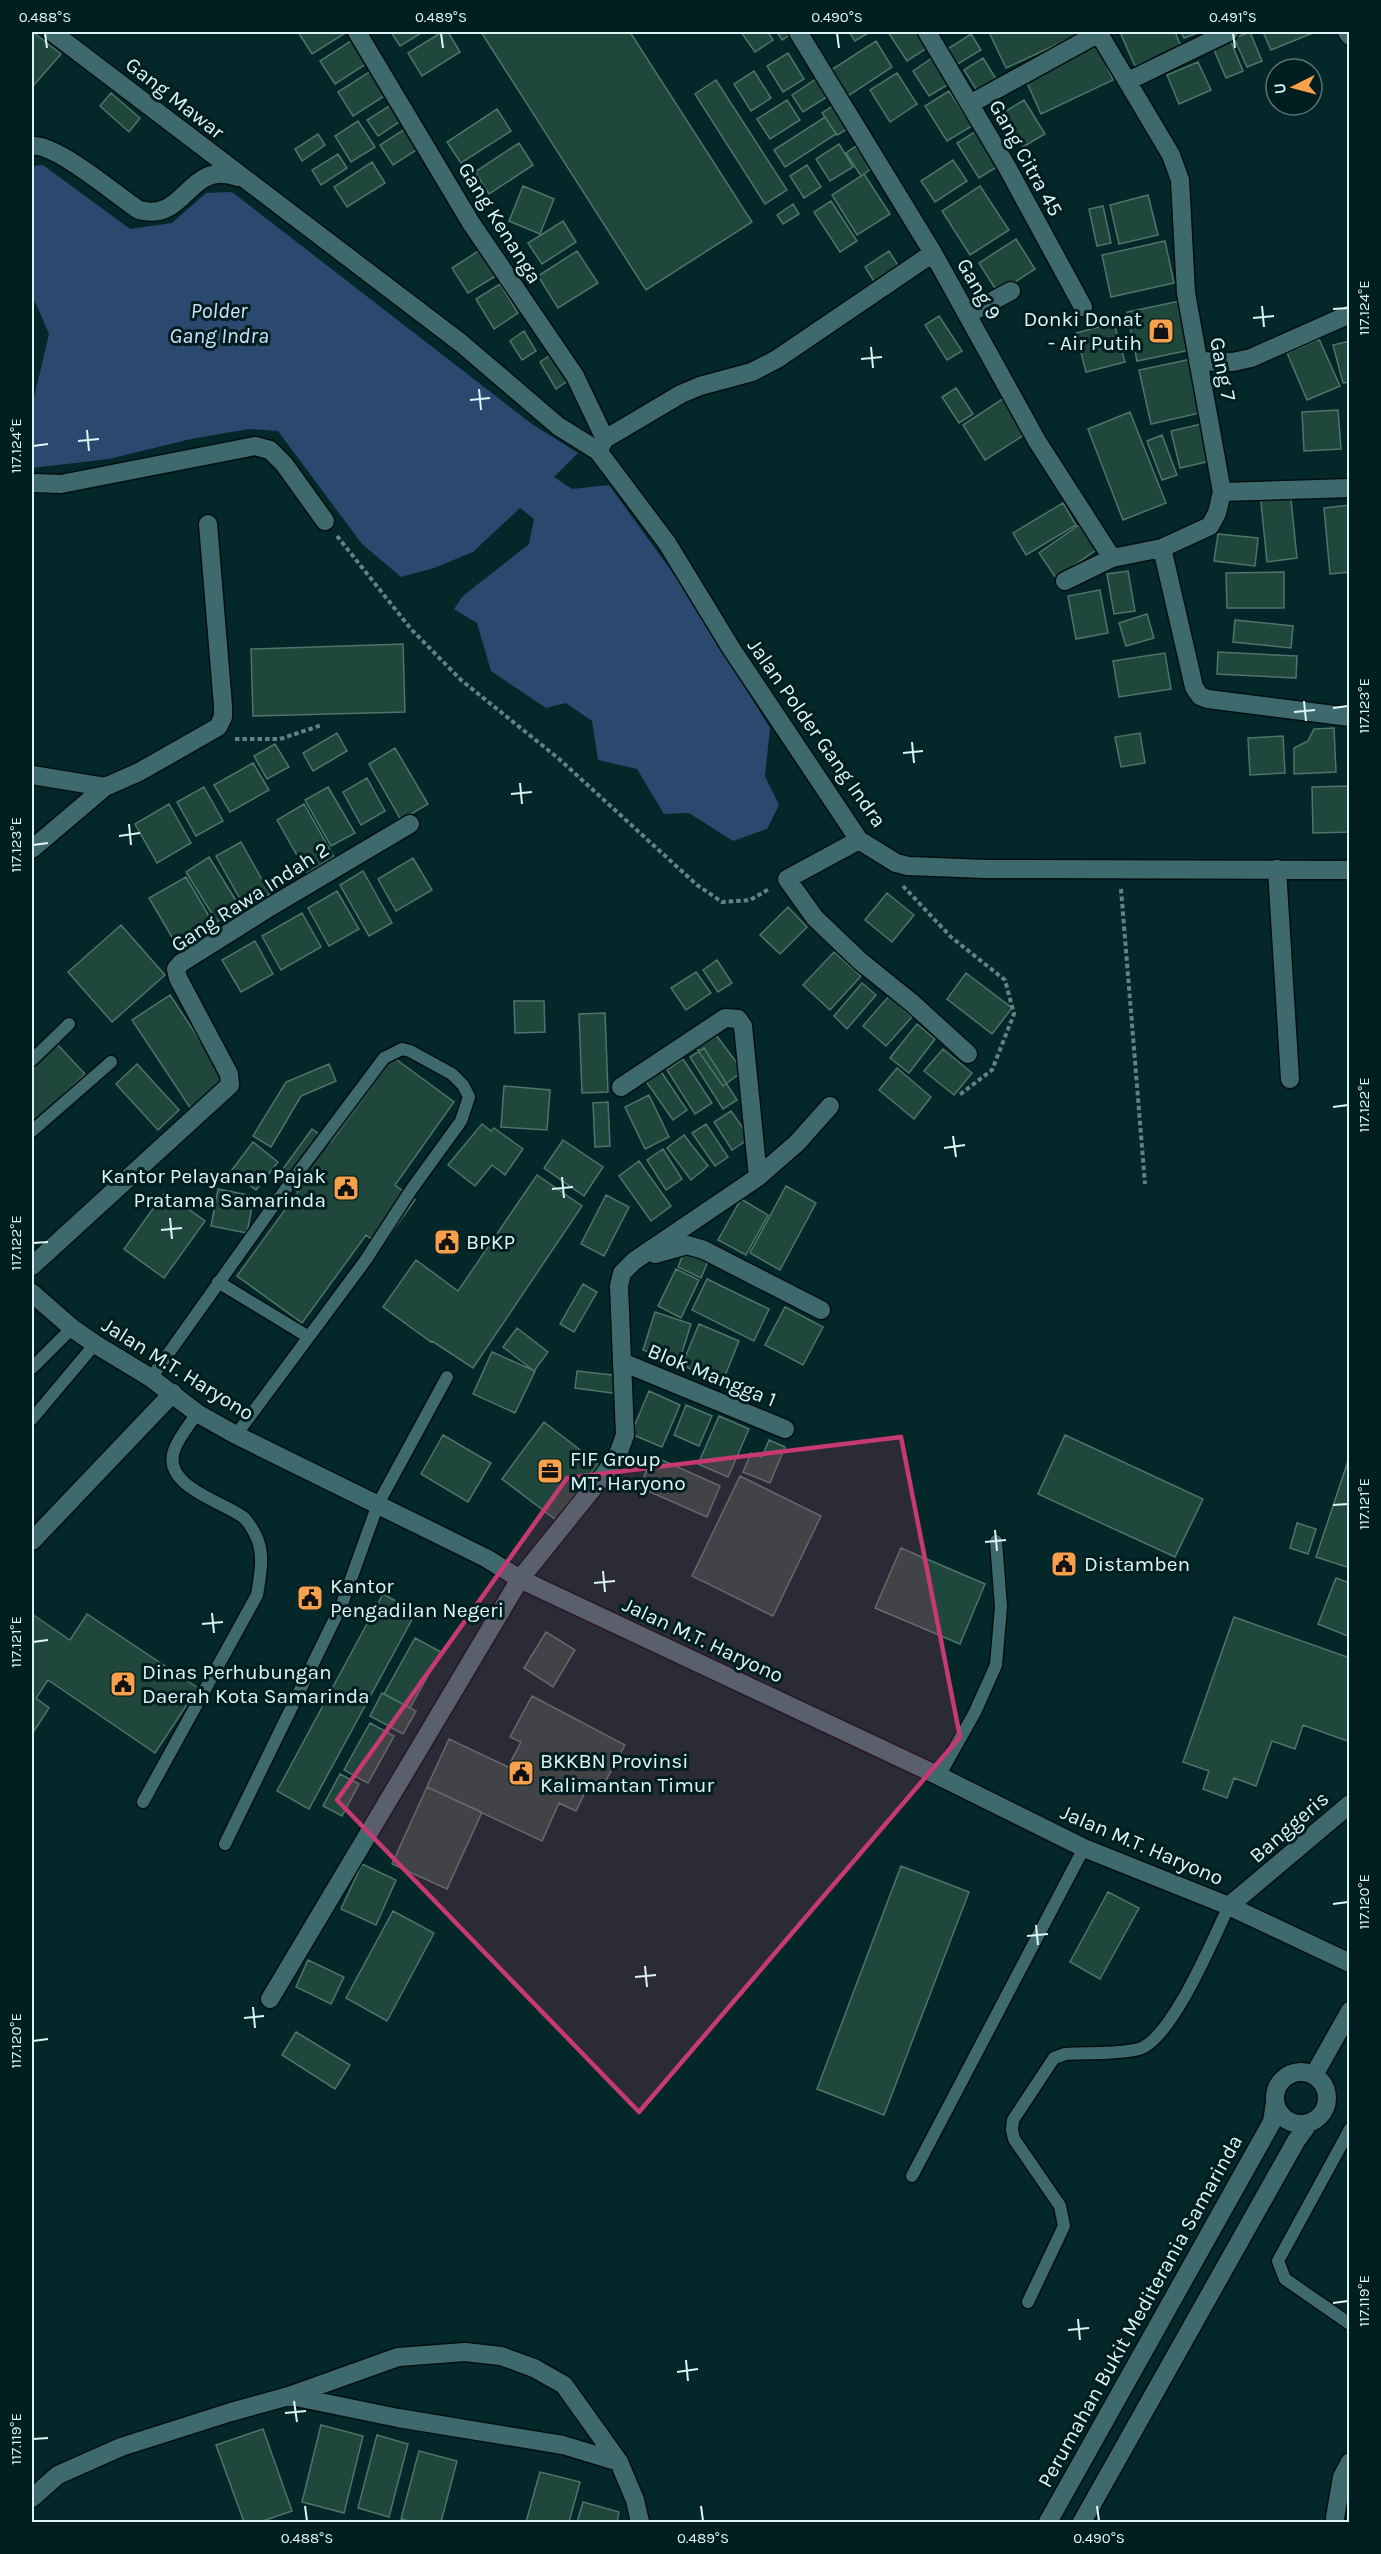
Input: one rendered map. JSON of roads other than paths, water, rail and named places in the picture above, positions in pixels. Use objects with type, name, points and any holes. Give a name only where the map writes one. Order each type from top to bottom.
[{"type":"street","name":"Gang Mawar","points":[[52,32],[461,343],[558,426],[602,445]]},
{"type":"street","name":"Gang Kenanga","points":[[357,32],[471,223],[574,376],[602,445]]},
{"type":"street","name":"Gang 9","points":[[798,32],[902,206],[933,253],[1037,441],[1112,558]]},
{"type":"street","name":"Gang Citra 45","points":[[927,32],[970,104],[1083,307]]},
{"type":"street","points":[[970,104],[1099,32]]},
{"type":"street","name":"Gang 7","points":[[1099,32],[1171,155],[1180,180],[1186,293],[1222,492],[1217,513],[1210,526],[1162,548]]},
{"type":"street","points":[[1128,81],[1229,32]]},
{"type":"street","points":[[1347,32],[1350,36]]},
{"type":"street","points":[[32,146],[40,145],[55,152],[84,170],[138,210],[150,213],[167,210],[201,178],[208,175],[224,172],[243,178]]},
{"type":"street","points":[[602,445],[681,394],[700,386],[752,372],[777,359],[933,253]]},
{"type":"street","points":[[968,314],[1011,291]]},
{"type":"street","points":[[1198,361],[1233,362],[1251,358],[1350,314]]},
{"type":"street","name":"Jalan Polder Gang Indra","points":[[602,445],[667,543],[731,648],[859,840],[896,863],[908,866],[986,869],[1350,870]]},
{"type":"street","points":[[32,483],[61,484],[255,446],[270,450],[284,464],[325,521]]},
{"type":"street","points":[[1222,492],[1350,488]]},
{"type":"street","points":[[32,849],[105,787],[139,772],[218,727],[223,717],[223,706],[208,524]]},
{"type":"street","points":[[1065,581],[1112,558],[1162,548],[1189,671],[1194,687],[1200,696],[1350,717]]},
{"type":"street","points":[[32,775],[105,787]]},
{"type":"street","name":"Gang Rawa Indah 2","points":[[32,1266],[230,1085],[229,1074],[178,978],[176,969],[181,963],[410,824]]},
{"type":"street","points":[[859,840],[787,879],[815,918],[860,961],[912,1003],[969,1054]]},
{"type":"street","points":[[1277,869],[1290,1078]]},
{"type":"street","points":[[621,1087],[725,1018],[738,1018],[743,1026],[758,1177]]},
{"type":"street","points":[[270,1999],[520,1579],[606,1472],[619,1452],[625,1435],[619,1286],[622,1273],[633,1261],[758,1177],[797,1143],[830,1106]]},
{"type":"street","points":[[633,1261],[687,1245],[704,1250],[821,1310]]},
{"type":"street","name":"Jalan M.T. Haryono","points":[[32,1293],[72,1328],[151,1378],[197,1413],[236,1435],[486,1558],[520,1579],[939,1776],[1084,1848],[1229,1906],[1350,1963]]},
{"type":"street","name":"Blok Mangga 1","points":[[622,1362],[785,1429]]},
{"type":"street","points":[[32,1541],[173,1393]]},
{"type":"street","name":"Banggeris","points":[[1229,1906],[1350,1804]]},
{"type":"street","points":[[1314,2075],[1350,2011]]},
{"type":"street","points":[[1082,2523],[1296,2141],[1309,2123],[1322,2115],[1327,2101],[1324,2086],[1314,2075],[1300,2072],[1286,2076],[1276,2088],[1275,2103],[1282,2116],[1294,2124],[1309,2123]]},
{"type":"street","name":"Perumahan Bukit Mediterania Samarinda","points":[[1048,2523],[1272,2122],[1275,2103]]},
{"type":"street","points":[[32,2498],[58,2475],[121,2447],[289,2396],[398,2357],[465,2352],[501,2356],[534,2368],[564,2385],[619,2462],[635,2499],[640,2523]]},
{"type":"street","points":[[289,2396],[398,2418],[563,2445],[619,2462]]},
{"type":"street","points":[[1335,2518],[1342,2477],[1350,2462]]},
{"type":"lane","points":[[32,1060],[69,1024]]},
{"type":"lane","points":[[151,1378],[218,1282],[384,1058],[402,1050],[410,1051],[452,1074],[463,1084],[469,1097],[461,1121],[417,1180],[365,1261],[307,1336],[236,1435]]},
{"type":"lane","points":[[32,1131],[111,1062]]},
{"type":"lane","points":[[218,1282],[307,1336]]},
{"type":"lane","points":[[32,1368],[72,1328]]},
{"type":"lane","points":[[32,1419],[95,1344]]},
{"type":"lane","points":[[225,1844],[342,1604],[378,1504],[447,1377]]},
{"type":"lane","points":[[144,1802],[257,1595],[262,1565],[257,1538],[245,1518],[188,1487],[177,1477],[173,1465],[174,1450],[197,1413]]},
{"type":"lane","points":[[939,1776],[975,1712],[996,1665],[1001,1607],[996,1541]]},
{"type":"lane","points":[[912,2176],[1084,1848]]},
{"type":"lane","points":[[1028,2302],[1064,2226],[1060,2206],[1014,2139],[1011,2130],[1013,2120],[1054,2058],[1065,2054],[1141,2049],[1158,2036],[1178,2010],[1229,1906]]},
{"type":"lane","points":[[1350,2128],[1345,2151],[1278,2261],[1285,2279],[1350,2324]]},
{"type":"water","name":"Polder Gang Indra","points":[[43,165],[130,229],[172,223],[206,193],[232,192],[532,424],[578,453],[554,477],[572,489],[609,485],[678,580],[770,728],[765,776],[779,805],[767,829],[733,841],[689,813],[664,814],[637,769],[598,760],[592,721],[566,703],[546,708],[491,671],[477,623],[454,609],[463,596],[529,544],[534,519],[520,508],[473,552],[434,568],[401,577],[362,544],[278,431],[249,429],[191,439],[109,459],[32,468],[32,406],[49,334],[32,300],[32,166]]},
{"type":"place","name":"Donki Donat - Air Putih","points":[[1161,331]]},
{"type":"place","name":"Kantor Pelayanan Pajak Pratama Samarinda","points":[[346,1188]]},
{"type":"place","name":"BPKP","points":[[447,1242]]},
{"type":"place","name":"FIF Group MT. Haryono","points":[[550,1471]]},
{"type":"place","name":"Distamben","points":[[1064,1564]]},
{"type":"place","name":"Kantor Pengadilan Negeri","points":[[310,1598]]},
{"type":"place","name":"Dinas Perhubungan Daerah Kota Samarinda","points":[[123,1684]]},
{"type":"place","name":"BKKBN Provinsi Kalimantan Timur","points":[[521,1773]]}]
